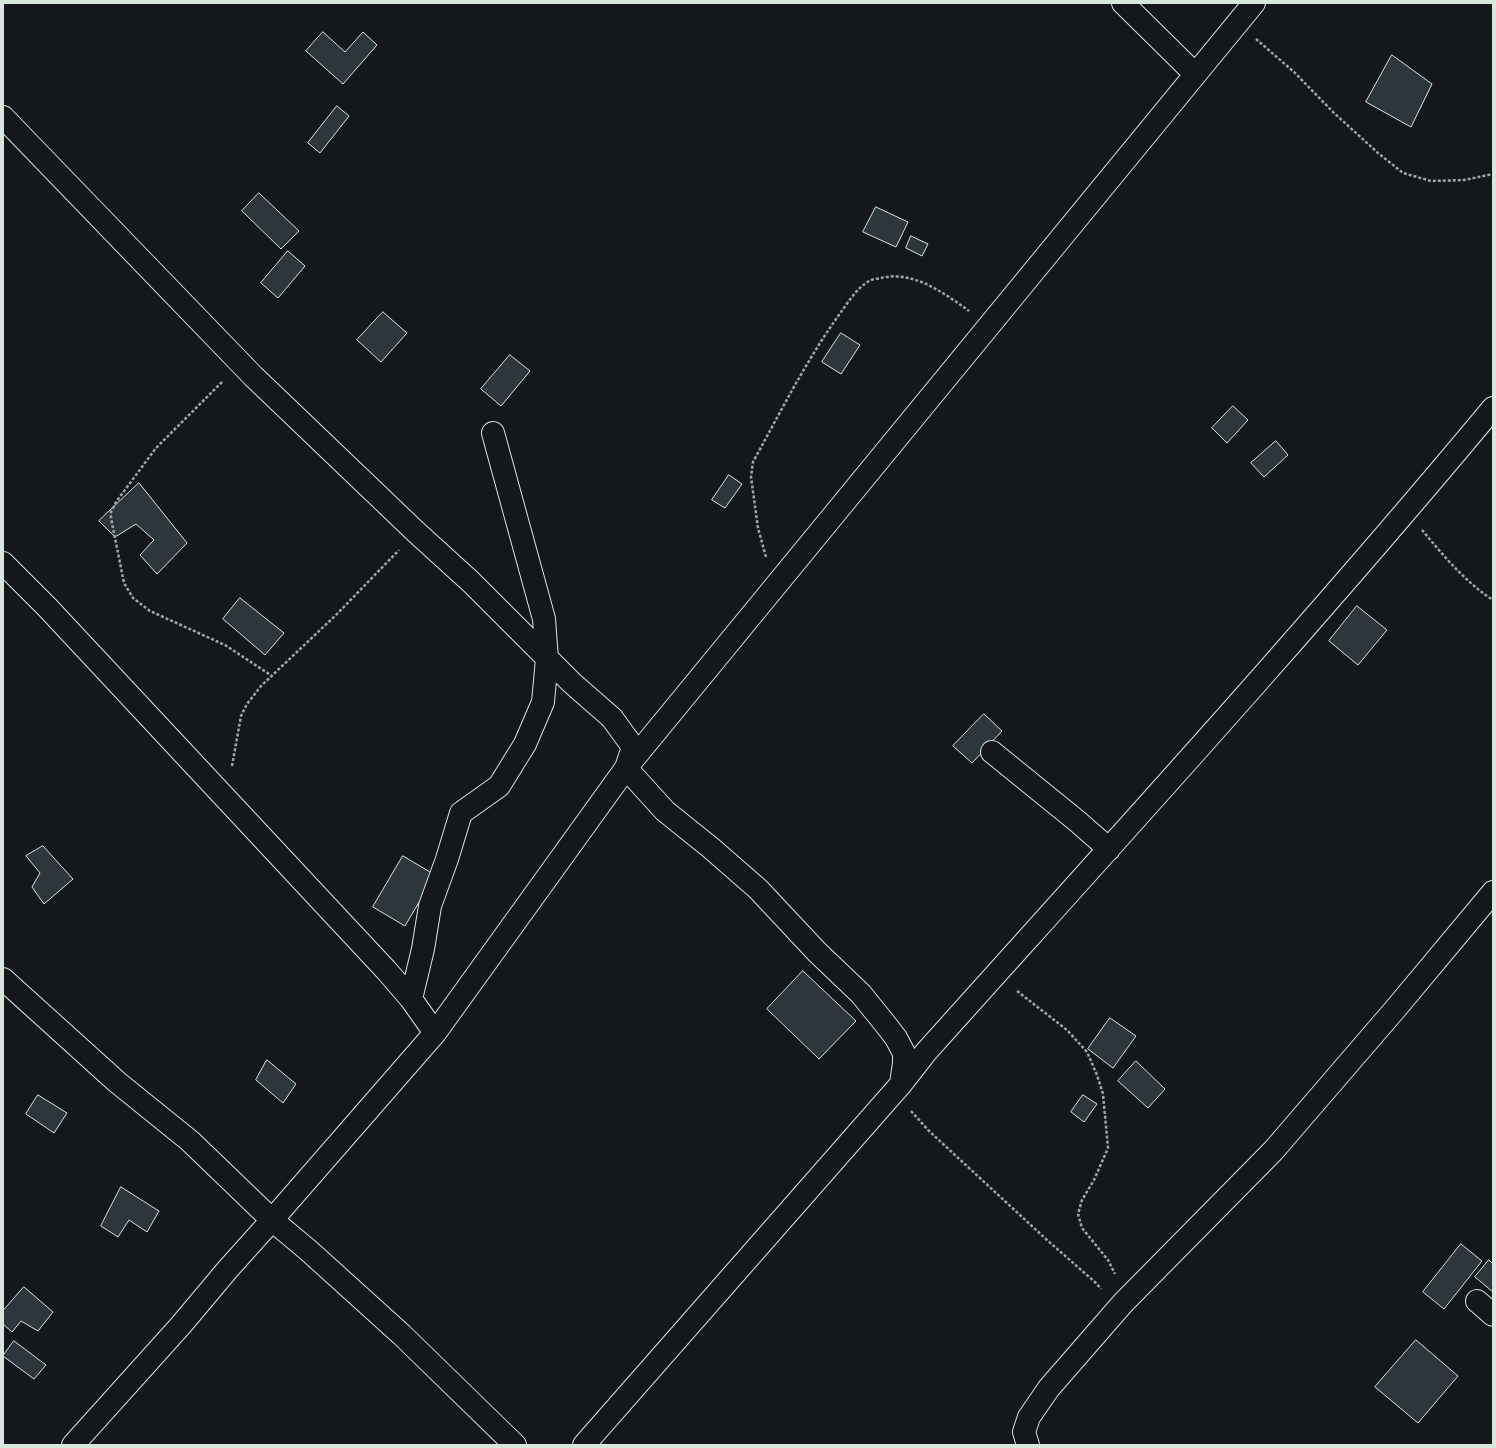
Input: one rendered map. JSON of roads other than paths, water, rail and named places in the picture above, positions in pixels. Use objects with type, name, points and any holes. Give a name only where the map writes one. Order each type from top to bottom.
[{"type":"street","points":[[1123,3],[1195,74]]},
{"type":"street","points":[[73,1445],[181,1325],[435,1032],[626,768],[1254,3]]},
{"type":"street","points":[[3,117],[253,376],[416,532],[471,582],[572,683],[612,718],[633,747],[626,768]]},
{"type":"street","points":[[584,1445],[902,1084],[926,1052],[1110,849],[1406,512],[1493,408]]},
{"type":"street","points":[[411,999],[430,906],[448,860],[461,813],[499,786],[525,744],[543,702],[547,659],[544,619],[494,433]]},
{"type":"street","points":[[3,563],[47,608],[386,970],[411,999],[435,1032]]},
{"type":"street","points":[[992,752],[1110,849]]},
{"type":"street","points":[[626,768],[665,811],[758,888],[817,952],[861,994],[886,1024],[904,1053],[902,1084]]},
{"type":"street","points":[[1028,1445],[1024,1432],[1029,1417],[1049,1388],[1123,1303],[1273,1151],[1397,1007],[1493,892]]},
{"type":"street","points":[[3,979],[117,1082],[190,1141],[272,1220],[308,1250],[402,1335],[515,1445]]},
{"type":"street","points":[[1477,1301],[1493,1316]]}]
